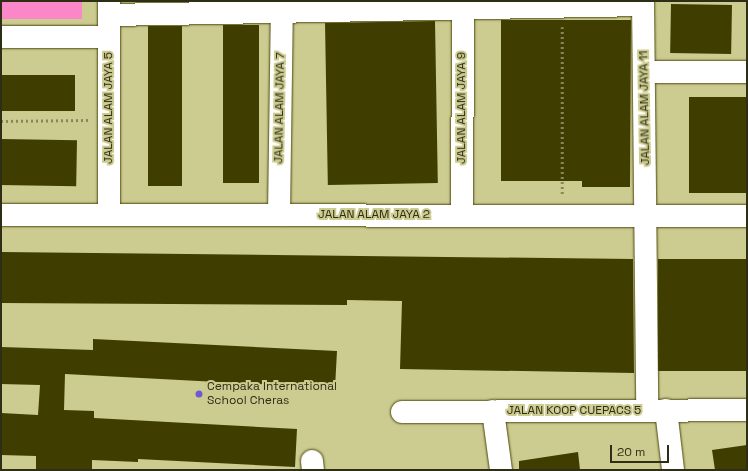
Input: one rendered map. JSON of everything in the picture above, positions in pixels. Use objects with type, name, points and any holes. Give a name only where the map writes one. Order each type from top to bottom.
[{"type":"street","points":[[109,8],[463,5],[562,7],[643,3]]},
{"type":"street","name":"JALAN ALAM JAYA 11","points":[[643,3],[647,216],[657,410],[673,470]]},
{"type":"street","name":"JALAN ALAM JAYA 9","points":[[462,216],[463,5]]},
{"type":"street","name":"JALAN ALAM JAYA 7","points":[[279,215],[282,6]]},
{"type":"street","name":"JALAN ALAM JAYA 5","points":[[109,8],[109,215]]},
{"type":"street","points":[[1,37],[110,37]]},
{"type":"street","points":[[644,72],[747,72]]},
{"type":"street","name":"JALAN ALAM JAYA 2","points":[[1,215],[747,216]]},
{"type":"street","name":"JALAN KOOP CUEPACS 5","points":[[402,412],[747,410]]},
{"type":"street","points":[[493,411],[501,470]]},
{"type":"path","points":[[562,7],[562,216]]},
{"type":"path","points":[[1,121],[109,120]]},
{"type":"shaded area","points":[[1,1],[82,1],[82,19],[1,19]]},
{"type":"building","points":[[671,4],[732,5],[731,54],[670,53]]},
{"type":"building","points":[[501,20],[631,20],[630,187],[582,187],[582,181],[501,181]]},
{"type":"building","points":[[435,21],[438,183],[328,185],[325,23]]},
{"type":"building","points":[[223,25],[259,25],[259,183],[223,183]]},
{"type":"building","points":[[148,26],[182,26],[182,186],[148,186]]},
{"type":"building","points":[[1,75],[75,75],[75,111],[1,111]]},
{"type":"building","points":[[689,97],[747,97],[747,193],[689,193]]},
{"type":"building","points":[[1,139],[77,140],[76,186],[1,185]]},
{"type":"building","points":[[1,252],[633,259],[634,373],[400,369],[402,301],[347,300],[347,305],[1,303]]},
{"type":"building","points":[[658,259],[747,259],[747,371],[658,371]]},
{"type":"building","points":[[93,339],[337,351],[335,388],[65,374],[64,410],[94,411],[94,418],[297,429],[295,467],[138,459],[138,462],[92,460],[92,470],[36,470],[36,456],[1,455],[1,413],[38,415],[40,385],[1,384],[1,347],[93,350]]},
{"type":"building","points":[[747,445],[747,470],[715,470],[712,450]]},
{"type":"building","points":[[578,452],[580,470],[519,470],[519,461]]},
{"type":"place","name":"Cempaka International School Cheras","points":[[199,394]]}]
